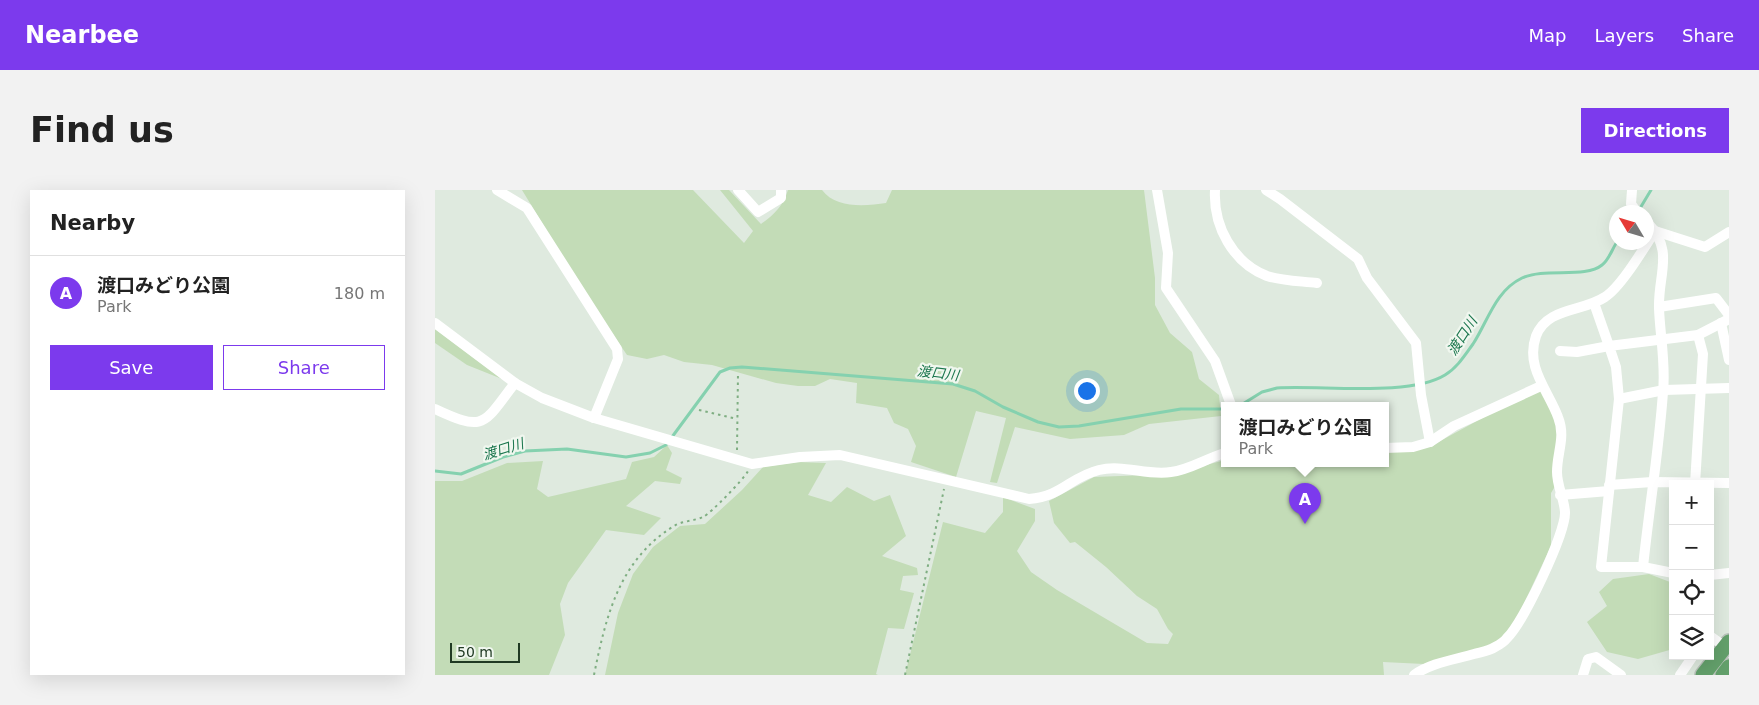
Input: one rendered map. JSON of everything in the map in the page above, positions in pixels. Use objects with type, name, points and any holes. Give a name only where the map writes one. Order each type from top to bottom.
[{"type":"main road","points":[[1703,675],[1727,644]]},
{"type":"main road","points":[[1723,675],[1729,667]]},
{"type":"street","points":[[497,190],[527,208],[617,349],[618,360],[594,418]]},
{"type":"street","points":[[738,190],[758,212],[781,198],[781,190]]},
{"type":"street","points":[[1157,190],[1168,253],[1166,288],[1215,361],[1230,402]]},
{"type":"street","points":[[1215,190],[1218,220],[1227,242],[1237,256],[1254,270],[1268,276],[1317,283]]},
{"type":"street","points":[[1266,190],[1358,259],[1367,278],[1416,343],[1421,395],[1431,442]]},
{"type":"street","points":[[1632,190],[1632,205]]},
{"type":"street","points":[[1655,231],[1670,234],[1694,245],[1705,246],[1729,232]]},
{"type":"street","points":[[1414,675],[1432,666],[1493,649],[1508,638],[1538,584],[1563,529],[1565,512],[1560,494],[1557,469],[1563,433],[1558,415],[1541,386],[1533,361],[1535,338],[1541,325],[1551,316],[1594,303],[1607,296],[1655,231]]},
{"type":"street","points":[[1643,567],[1663,390],[1662,338],[1659,307],[1665,258],[1655,231]]},
{"type":"street","points":[[1659,307],[1716,298],[1726,319],[1729,360]]},
{"type":"street","points":[[1594,303],[1616,367],[1619,399],[1601,567],[1643,567],[1669,572]]},
{"type":"street","points":[[1560,351],[1577,352],[1662,338],[1698,335],[1726,319]]},
{"type":"street","points":[[435,323],[515,383],[542,398],[594,418],[752,464],[800,457],[840,455],[1029,499],[1044,498],[1097,470],[1112,468],[1172,472],[1221,455]]},
{"type":"street","points":[[1695,480],[1703,354],[1698,335]]},
{"type":"street","points":[[435,409],[463,422],[476,424],[489,418],[515,383]]},
{"type":"street","points":[[1389,448],[1413,446],[1431,442],[1454,426],[1541,386]]},
{"type":"street","points":[[1619,399],[1663,390],[1729,388]]},
{"type":"street","points":[[1560,494],[1652,482],[1669,482]]},
{"type":"street","points":[[1714,483],[1729,483]]},
{"type":"street","points":[[1714,574],[1729,572]]},
{"type":"street","points":[[1714,638],[1727,644]]},
{"type":"street","points":[[1583,675],[1588,659],[1596,657],[1621,675]]},
{"type":"street","points":[[1680,675],[1690,660]]},
{"type":"path","points":[[736,460],[738,373]]},
{"type":"path","points":[[699,410],[737,419]]},
{"type":"path","points":[[594,675],[604,627],[630,566],[650,543],[676,525],[705,516],[746,474],[752,464]]},
{"type":"path","points":[[905,675],[946,480]]},
{"type":"green space","points":[[522,190],[693,190],[744,243],[753,231],[720,190],[729,190],[761,224],[778,209],[784,201],[788,190],[822,190],[828,196],[843,203],[870,205],[886,203],[892,190],[1144,190],[1155,278],[1155,305],[1170,333],[1192,352],[1199,379],[1219,395],[1221,416],[1149,424],[1124,435],[1070,439],[1015,427],[997,483],[990,482],[1006,418],[976,411],[956,477],[911,462],[916,446],[908,429],[894,423],[887,408],[856,403],[857,383],[830,379],[815,386],[798,386],[776,383],[712,365],[684,362],[664,355],[647,359],[627,355],[581,287]]},
{"type":"green space","points":[[435,329],[502,379],[467,365],[435,343]]},
{"type":"green space","points":[[1541,386],[1558,415],[1557,483],[1551,493],[1551,546],[1517,618],[1505,636],[1491,645],[1424,664],[1383,662],[1384,675],[905,675],[943,522],[985,533],[1003,512],[1003,497],[1035,509],[1035,521],[1017,551],[1031,572],[1057,590],[1147,643],[1168,644],[1173,634],[1168,629],[1157,609],[1137,596],[1106,567],[1075,542],[1070,543],[1054,523],[1049,501],[1094,477],[1172,474],[1221,461],[1221,467],[1389,467],[1389,451],[1431,446]]},
{"type":"green space","points":[[667,445],[672,453],[666,470],[682,478],[680,484],[655,481],[626,506],[661,518],[644,535],[606,530],[568,583],[560,604],[565,635],[549,675],[435,675],[435,481],[462,481],[507,463],[543,461],[537,489],[548,497],[626,479],[632,462],[654,457]]},
{"type":"green space","points":[[798,462],[826,463],[808,495],[831,502],[847,487],[874,501],[890,495],[906,536],[882,556],[917,568],[918,575],[903,576],[900,590],[914,593],[904,629],[888,628],[876,674],[878,675],[605,675],[618,613],[633,574],[653,547],[680,526],[705,524],[742,490],[763,467]]},
{"type":"green space","points":[[1649,574],[1669,582],[1669,650],[1638,659],[1607,652],[1587,622],[1607,606],[1599,592],[1613,579]]},
{"type":"waterway","name":"渡口川","points":[[1642,205],[1651,190]]},
{"type":"waterway","name":"渡口川","points":[[1246,402],[1262,392],[1277,388],[1364,389],[1410,386],[1429,382],[1445,375],[1464,357],[1493,307],[1513,284],[1531,275],[1595,269],[1607,260],[1613,250]]},
{"type":"waterway","name":"渡口川","points":[[672,437],[720,372],[730,368],[742,367],[953,384],[975,391],[1003,407],[1038,422],[1059,427],[1079,426],[1181,409],[1221,409]]},
{"type":"waterway","name":"渡口川","points":[[435,471],[461,474],[503,457],[525,451],[567,449],[626,457],[650,453],[666,445]]},
{"type":"place","name":"渡口みどり公園","points":[[1305,524]]}]
